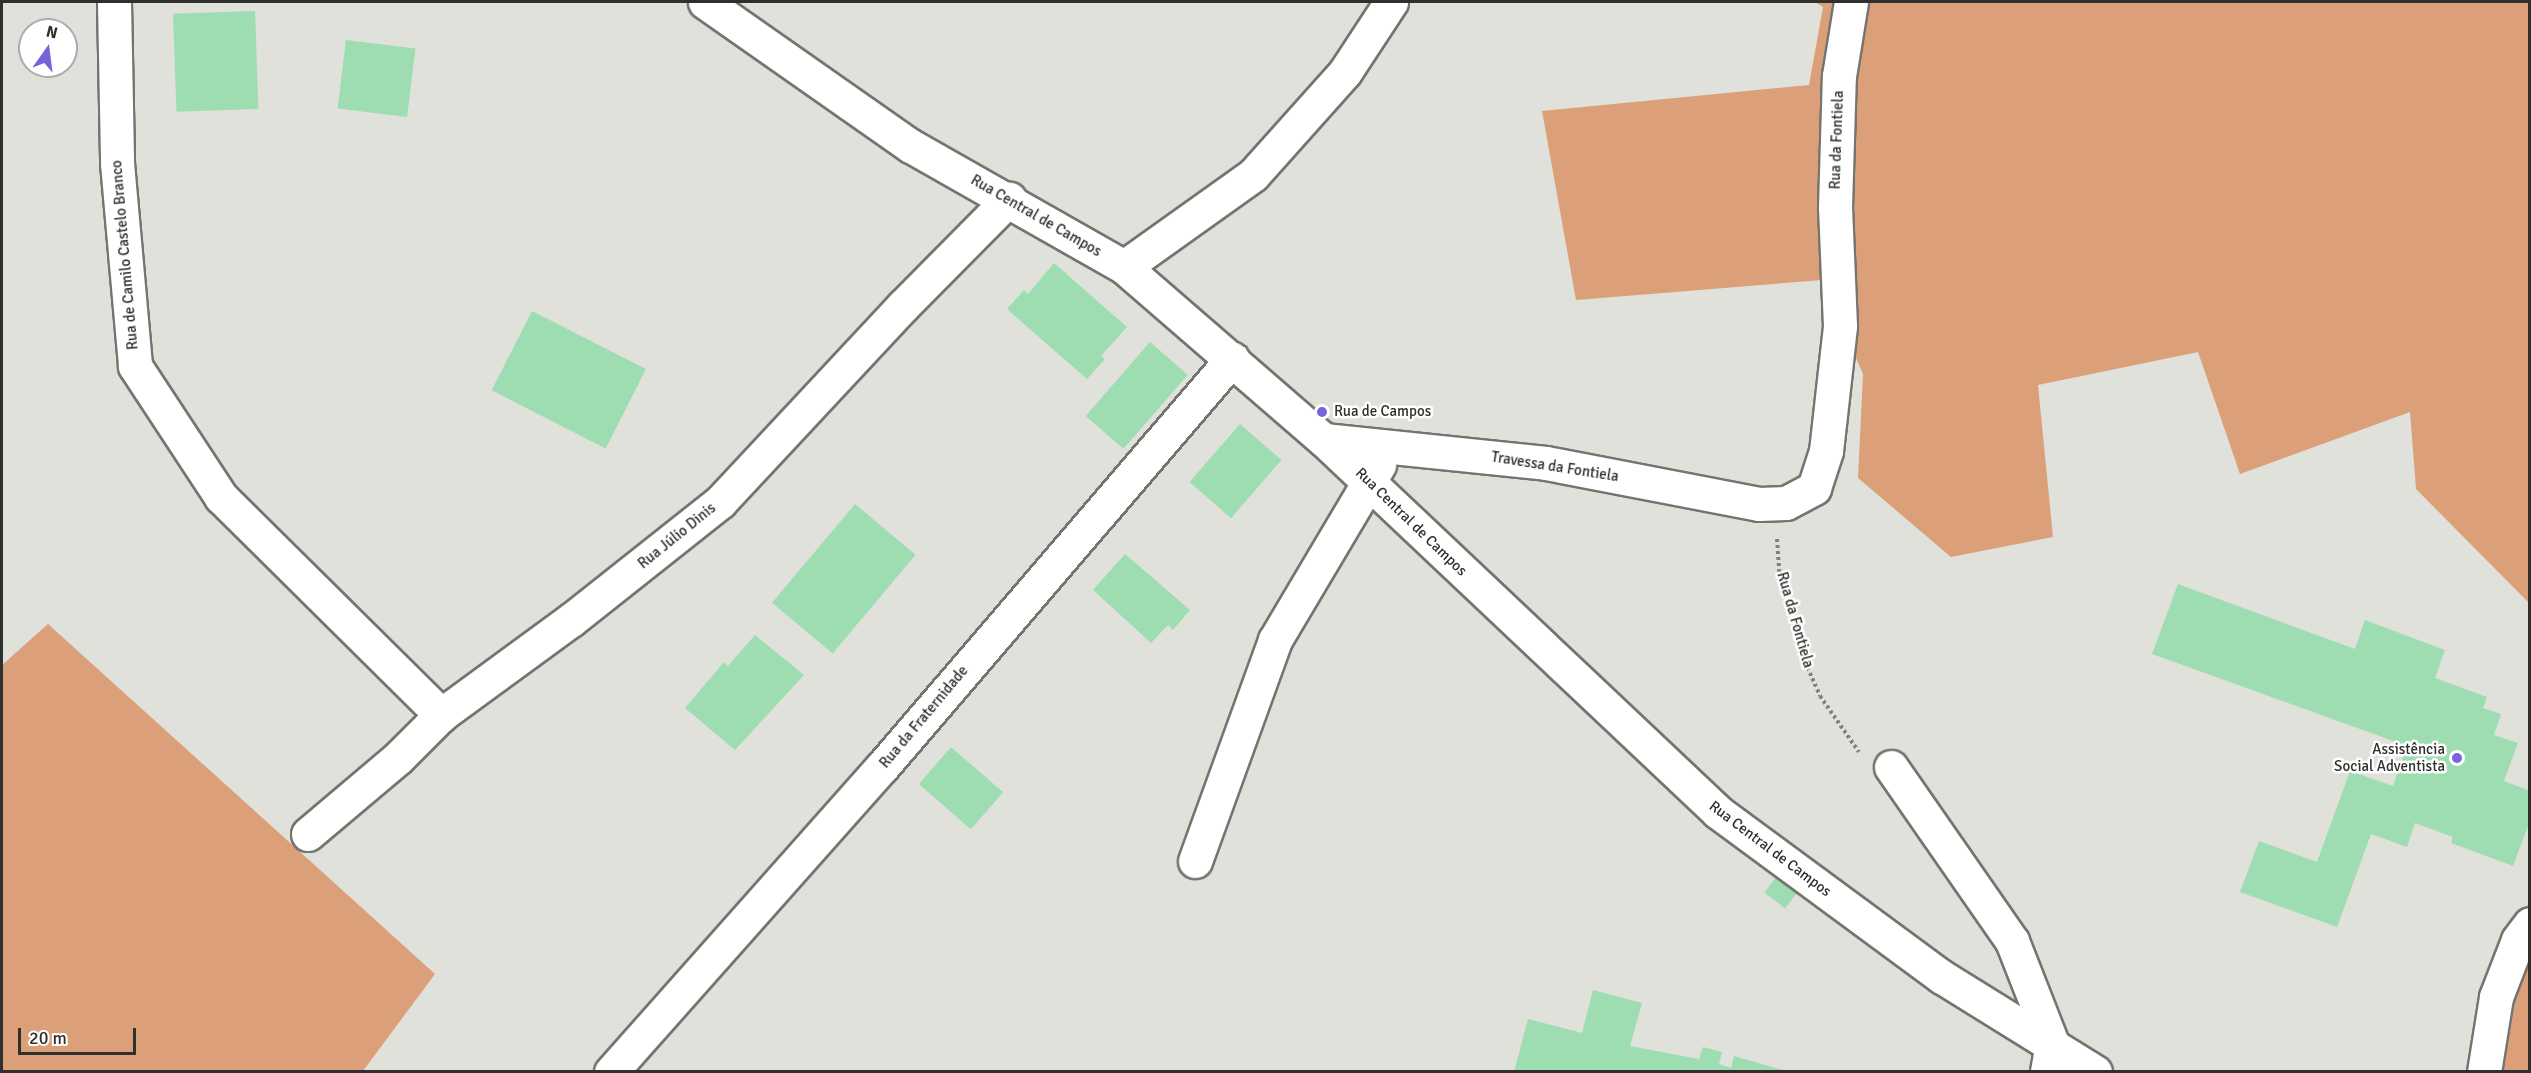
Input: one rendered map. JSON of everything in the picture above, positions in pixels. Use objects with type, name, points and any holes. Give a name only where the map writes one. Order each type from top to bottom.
[{"type":"street","name":"Rua de Camilo Castelo Branco","points":[[114,2],[117,163],[135,366],[221,497],[441,715]]},
{"type":"street","name":"Rua Central de Campos","points":[[705,2],[911,146],[1009,199],[1124,267],[1324,440],[1595,701],[1718,812],[2050,1057],[2095,1071]]},
{"type":"street","points":[[1124,267],[1253,175],[1346,72],[1391,2]]},
{"type":"street","name":"Rua da Fontiela","points":[[1786,503],[1814,488],[1826,451],[1840,326],[1835,207],[1839,76],[1851,2]]},
{"type":"street","name":"Rua Júlio Dinis","points":[[308,834],[398,758],[441,715],[572,620],[720,502],[903,306],[1009,199]]},
{"type":"street","name":"Rua da Fraternidade","points":[[611,1071],[882,767],[1232,359]]},
{"type":"street","name":"Travessa da Fontiela","points":[[1324,440],[1388,444],[1546,463],[1759,504],[1786,503]]},
{"type":"street","points":[[1195,861],[1275,640],[1371,484],[1388,444]]},
{"type":"street","points":[[1892,767],[2012,941],[2050,1057]]},
{"type":"street","points":[[2484,1071],[2496,997],[2518,940],[2529,924]]},
{"type":"path","name":"Rua da Fontiela","points":[[1786,503],[1776,542],[1780,578],[1805,662],[1820,696],[1863,757],[1892,767]]},
{"type":"shaded area","points":[[1815,2],[2529,2],[2529,603],[2416,489],[2410,412],[2240,474],[2198,352],[2038,385],[2053,537],[1951,557],[1858,478],[1863,374],[1822,280],[1576,300],[1542,111],[1809,85],[1823,7]]},
{"type":"shaded area","points":[[48,624],[435,974],[363,1071],[2,1071],[2,665]]},
{"type":"shaded area","points":[[2529,903],[2529,1071],[2473,1072],[2483,981]]},
{"type":"building","points":[[255,11],[258,109],[176,112],[173,14]]},
{"type":"building","points":[[346,40],[415,49],[407,117],[338,108]]},
{"type":"building","points":[[1054,263],[1127,327],[1101,356],[1105,359],[1087,379],[1007,309],[1024,290],[1028,294]]},
{"type":"building","points":[[532,311],[646,369],[606,448],[492,390]]},
{"type":"building","points":[[1150,342],[1188,375],[1123,449],[1086,416]]},
{"type":"building","points":[[1240,424],[1282,460],[1231,518],[1189,482]]},
{"type":"building","points":[[855,504],[916,555],[833,654],[772,603]]},
{"type":"building","points":[[1125,554],[1190,610],[1173,630],[1168,625],[1151,643],[1093,590]]},
{"type":"building","name":"Assistência Social Adventista","points":[[2178,584],[2355,649],[2365,620],[2445,650],[2435,678],[2487,697],[2483,708],[2501,714],[2494,735],[2518,743],[2504,781],[2530,791],[2530,821],[2513,866],[2451,843],[2453,837],[2415,823],[2407,847],[2371,834],[2337,927],[2240,892],[2259,841],[2317,862],[2350,771],[2393,786],[2407,746],[2152,654]]},
{"type":"building","points":[[755,635],[804,675],[735,750],[685,708],[724,662],[728,666]]},
{"type":"building","points":[[951,747],[1003,792],[971,829],[919,784]]},
{"type":"building","points":[[1780,872],[1801,888],[1785,908],[1764,893]]},
{"type":"building","points":[[1593,990],[1642,1003],[1630,1046],[1699,1059],[1703,1047],[1722,1052],[1719,1064],[1731,1068],[1734,1056],[1790,1072],[1514,1072],[1528,1019],[1582,1033]]},
{"type":"place","name":"Rua de Campos","points":[[1322,412]]},
{"type":"place","name":"Assistência Social Adventista","points":[[2457,758]]}]
